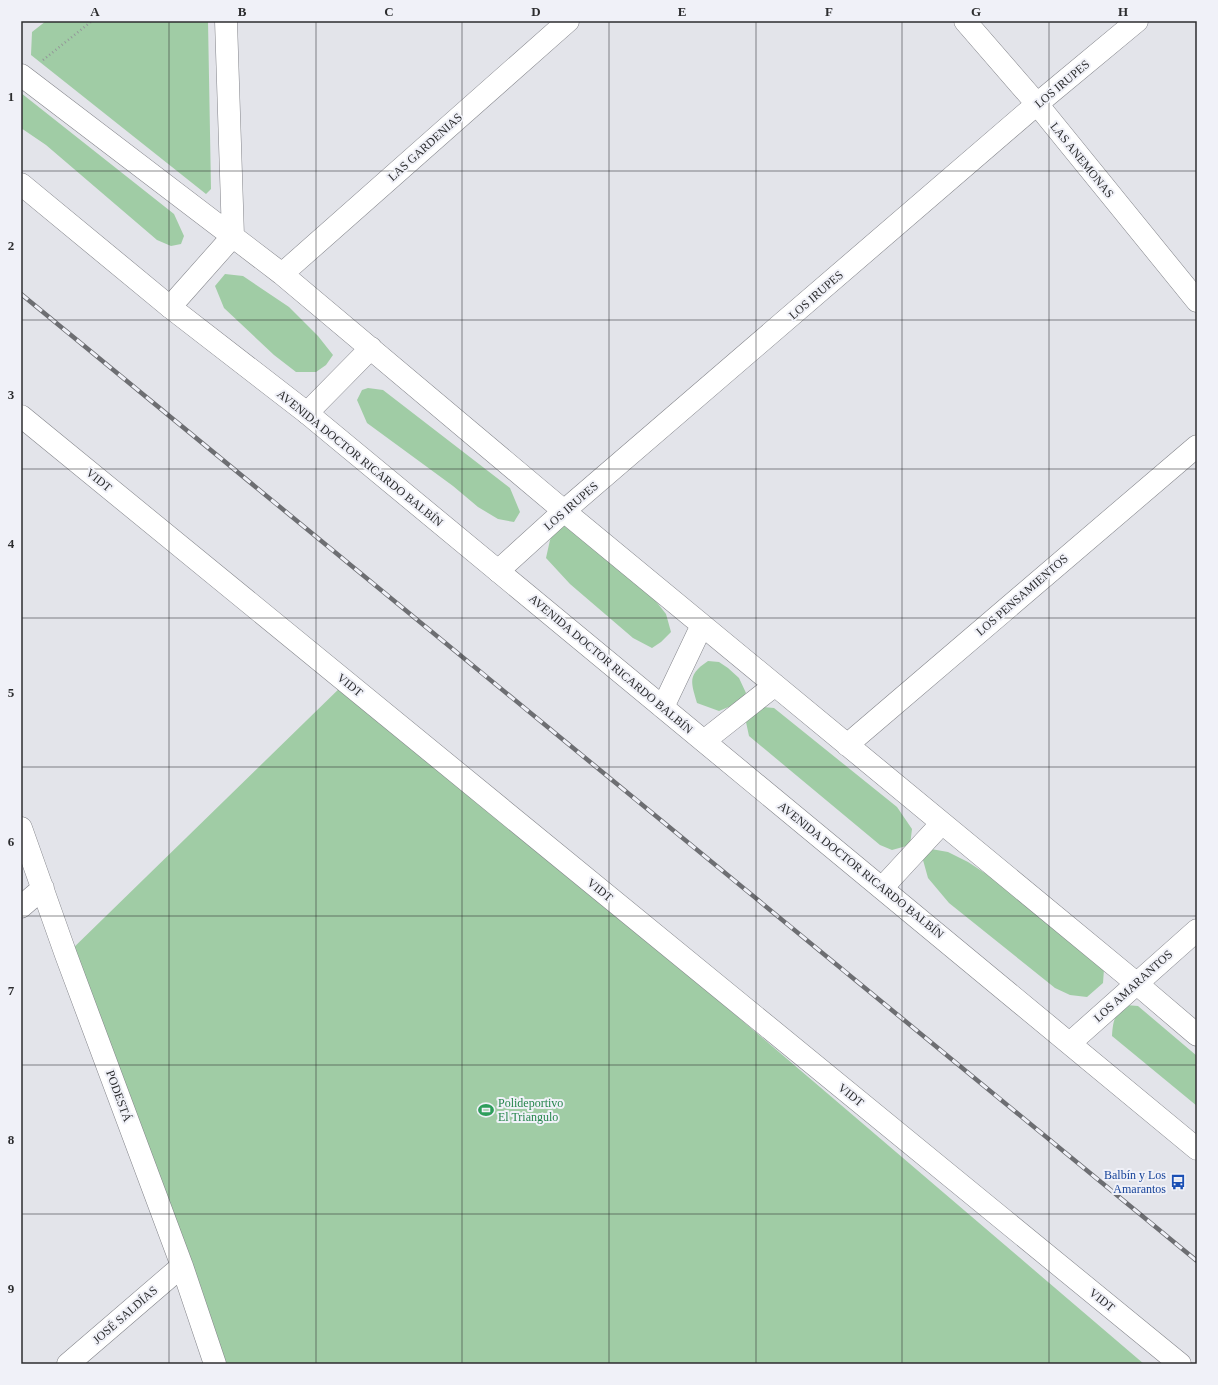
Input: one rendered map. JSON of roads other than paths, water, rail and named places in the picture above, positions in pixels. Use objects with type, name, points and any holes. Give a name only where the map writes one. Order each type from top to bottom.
[{"type":"street","points":[[170,307],[233,236],[226,21]]},
{"type":"street","name":"LAS GARDENIAS","points":[[282,274],[568,21]]},
{"type":"street","name":"LAS ANEMONAS","points":[[965,21],[1037,104],[1197,301]]},
{"type":"street","name":"LOS IRUPES","points":[[498,571],[564,511],[1037,104],[1136,21]]},
{"type":"street","points":[[22,76],[282,274],[564,511],[1197,1035]]},
{"type":"street","name":"AVENIDA DOCTOR RICARDO BALBÍN","points":[[21,184],[170,307],[307,413],[1197,1149]]},
{"type":"street","points":[[307,413],[371,348]]},
{"type":"street","name":"VIDT","points":[[21,416],[1180,1364]]},
{"type":"street","name":"LOS PENSAMIENTOS","points":[[848,745],[1197,446]]},
{"type":"street","points":[[663,707],[702,625]]},
{"type":"street","points":[[704,741],[775,685]]},
{"type":"street","points":[[882,888],[942,823]]},
{"type":"street","name":"PODESTÁ","points":[[21,828],[66,955],[182,1266],[215,1364]]},
{"type":"street","points":[[21,907],[43,888]]},
{"type":"street","name":"LOS AMARANTOS","points":[[1070,1043],[1197,930]]},
{"type":"street","name":"JOSÉ SALDÍAS","points":[[68,1364],[182,1266]]},
{"type":"railway","points":[[21,294],[1197,1261]]},
{"type":"place","name":"Polideportivo El Triangulo","points":[[486,1110]]},
{"type":"place","name":"Balbín y Los Amarantos","points":[[1178,1182]]}]
